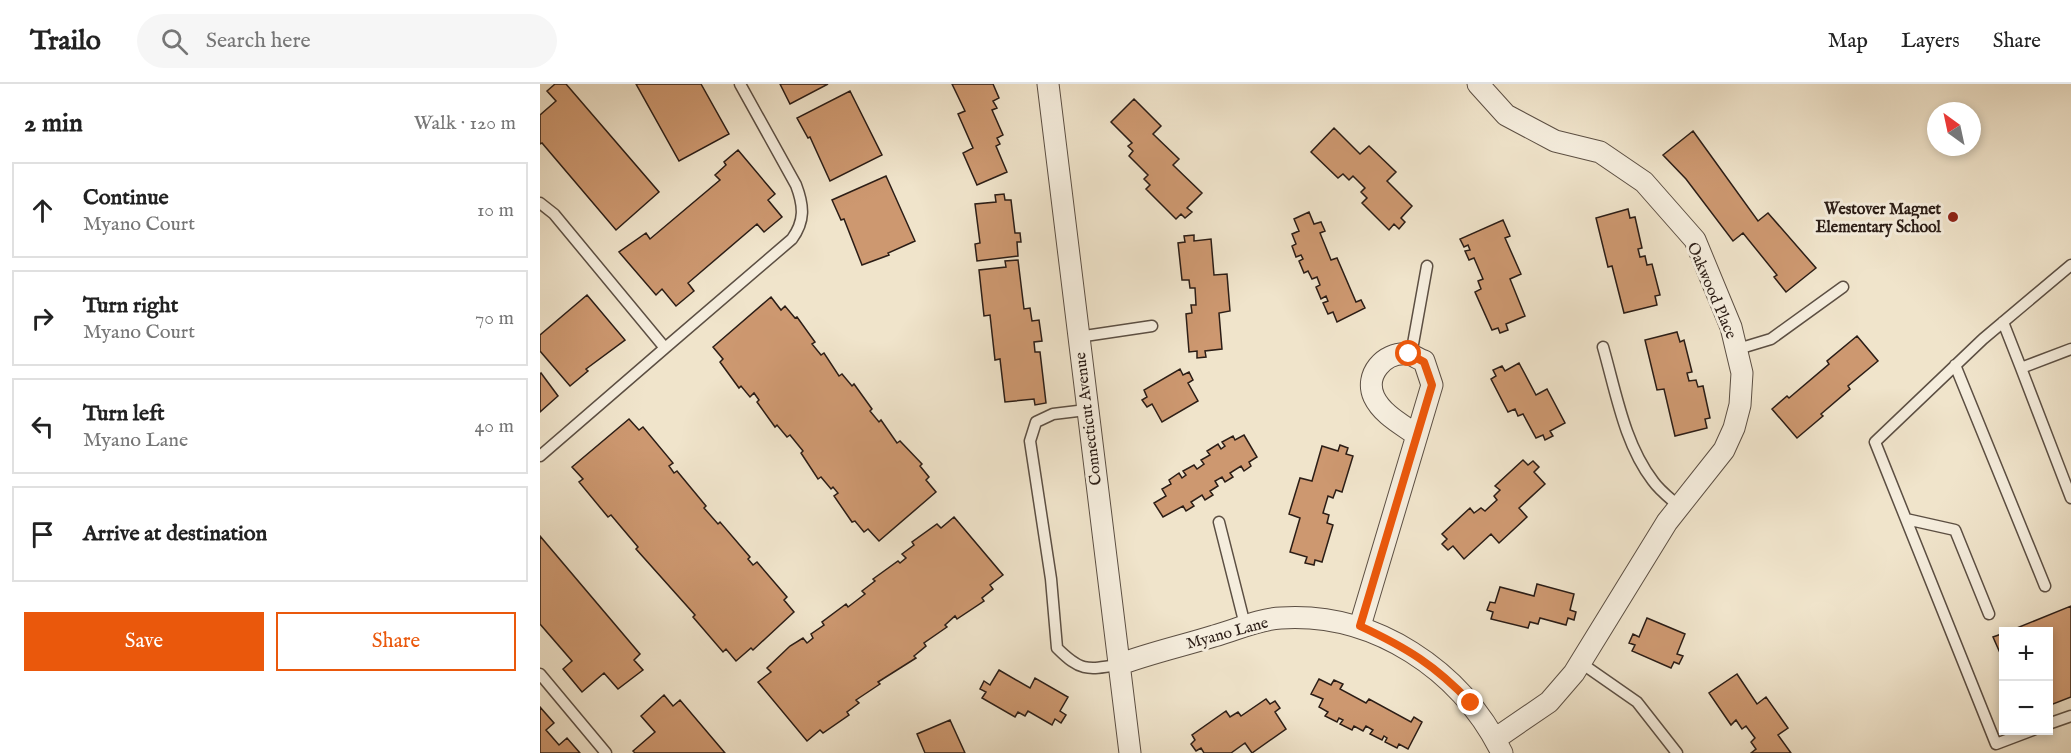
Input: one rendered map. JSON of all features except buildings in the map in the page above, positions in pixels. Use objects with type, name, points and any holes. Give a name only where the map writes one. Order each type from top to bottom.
[{"type":"street","name":"Connecticut Avenue","points":[[1048,84],[1077,337],[1130,753]]},
{"type":"street","name":"Oakwood Place","points":[[1478,84],[1506,115],[1555,141],[1600,152],[1644,182],[1695,240],[1738,349],[1742,373],[1740,405],[1734,428],[1724,450],[1680,507],[1627,585],[1581,663],[1549,702],[1498,746]]},
{"type":"street","points":[[1360,626],[1415,434],[1432,385],[1424,362],[1411,354],[1394,355],[1380,363],[1372,374],[1371,385],[1382,409],[1415,434]]},
{"type":"street","name":"Myano Lane","points":[[1118,665],[1157,650],[1215,636],[1245,625],[1280,618],[1360,626],[1419,656],[1445,676],[1471,703],[1498,746]]},
{"type":"lane","points":[[540,456],[792,239],[802,219],[801,197],[740,84]]},
{"type":"lane","points":[[540,202],[554,214],[665,348]]},
{"type":"lane","points":[[2019,735],[1996,744],[1875,442],[1955,365],[2071,265]]},
{"type":"lane","points":[[1411,354],[1427,266]]},
{"type":"lane","points":[[1738,349],[1771,339],[1843,287]]},
{"type":"lane","points":[[2003,322],[2071,498]]},
{"type":"lane","points":[[1077,337],[1152,326]]},
{"type":"lane","points":[[1603,347],[1626,428],[1640,461],[1654,483],[1680,507]]},
{"type":"lane","points":[[2021,369],[2071,349]]},
{"type":"lane","points":[[1955,365],[2045,586]]},
{"type":"lane","points":[[1086,410],[1053,414],[1036,422],[1030,441],[1032,459],[1051,579],[1057,648],[1073,664],[1087,669],[1118,665]]},
{"type":"lane","points":[[1906,519],[1955,530],[1989,614]]},
{"type":"lane","points":[[1219,522],[1245,625]]},
{"type":"lane","points":[[1581,663],[1637,702],[1677,753]]},
{"type":"lane","points":[[540,674],[606,753]]},
{"type":"lane","points":[[2053,723],[2071,716]]},
{"type":"place","name":"Westover Magnet Elementary School","points":[[1953,217]]},
{"type":"route","points":[[1409,354],[1424,362],[1430,372],[1432,385],[1415,434],[1360,626],[1419,656],[1445,676],[1471,703]]}]
